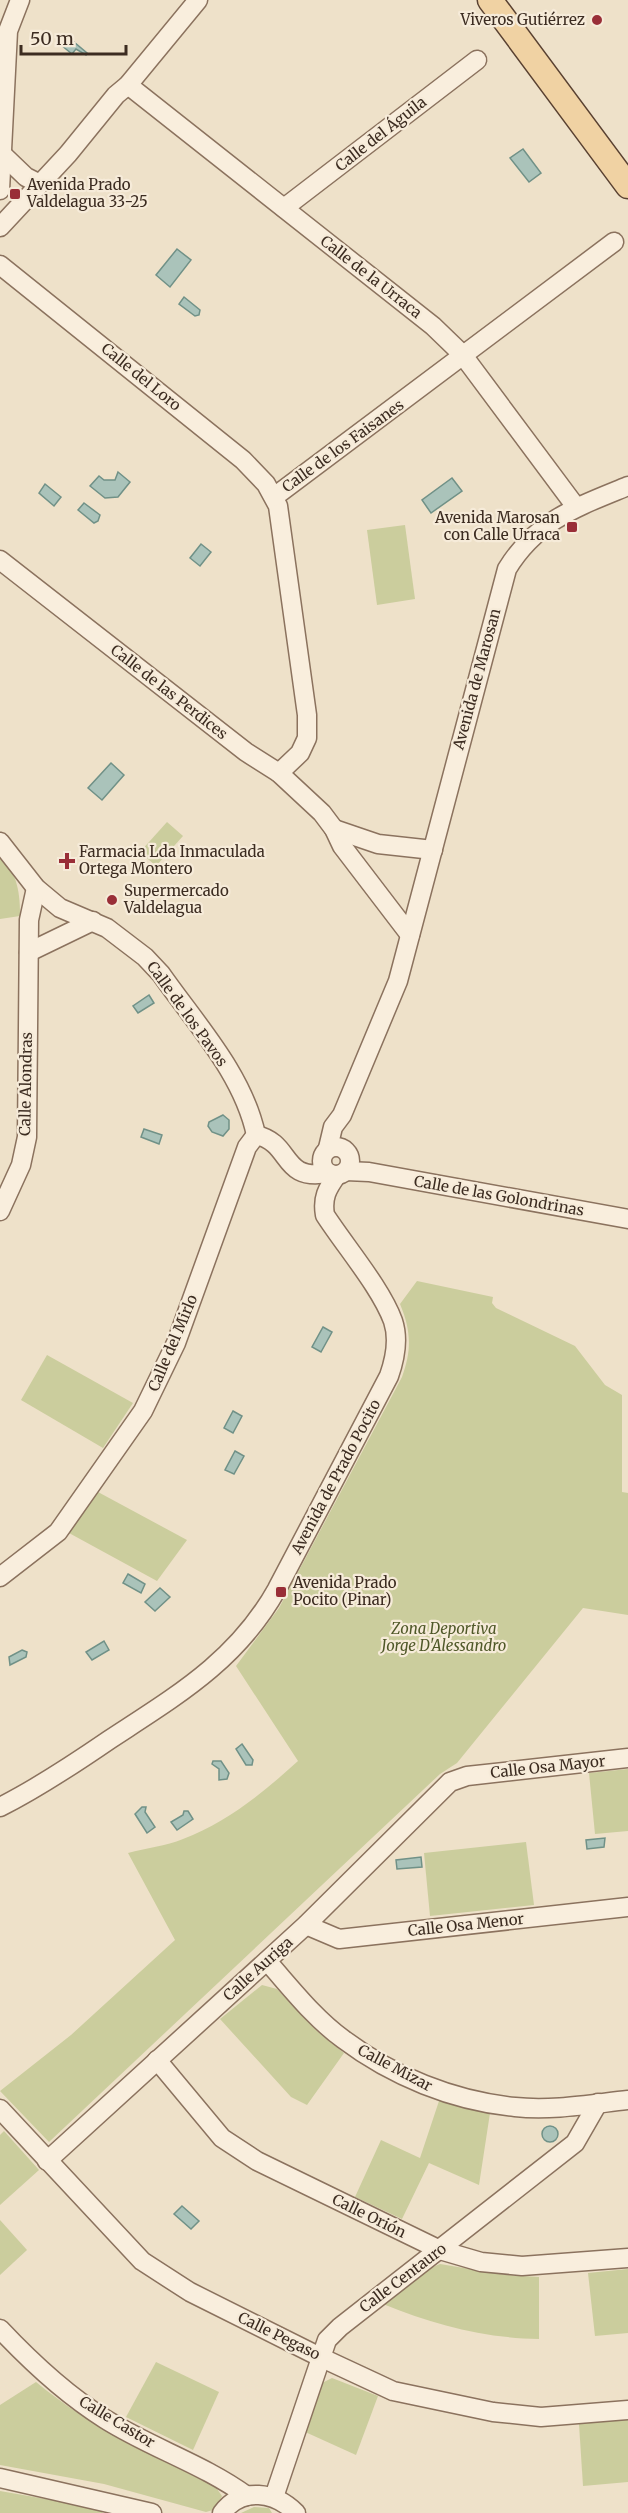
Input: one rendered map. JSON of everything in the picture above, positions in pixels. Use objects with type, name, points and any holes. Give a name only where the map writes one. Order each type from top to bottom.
[{"type":"main road","points":[[490,0],[628,186]]},
{"type":"street","points":[[0,190],[8,31],[20,0]]},
{"type":"street","points":[[2,225],[116,94],[128,86],[198,0]]},
{"type":"street","name":"Calle del Águila","points":[[284,208],[477,60]]},
{"type":"street","name":"Calle de la Urraca","points":[[128,86],[433,326],[462,354],[576,507]]},
{"type":"street","points":[[2,154],[26,177],[40,184]]},
{"type":"street","points":[[0,205],[2,225]]},
{"type":"street","name":"Calle de los Faisanes","points":[[279,773],[300,753],[307,738],[285,540],[274,497],[444,372],[462,354],[614,242]]},
{"type":"street","name":"Calle del Loro","points":[[0,265],[243,460],[266,484],[274,497]]},
{"type":"street","name":"Avenida de Marosan","points":[[410,934],[507,569],[529,539],[554,519],[576,507],[628,486]]},
{"type":"street","name":"Calle de las Perdices","points":[[0,560],[246,752],[279,773],[322,813],[334,829],[342,846],[410,934]]},
{"type":"street","points":[[334,829],[372,842],[433,850]]},
{"type":"street","name":"Calle de los Pavos","points":[[0,842],[36,888],[60,908],[93,921],[123,939],[160,974],[240,1087],[252,1114],[256,1135]]},
{"type":"street","points":[[356,863],[363,849],[372,842]]},
{"type":"street","name":"Calle Alondras","points":[[0,1211],[21,1165],[27,1137],[29,920],[36,888]]},
{"type":"street","points":[[29,952],[93,921]]},
{"type":"street","name":"Avenida de Prado Pocito","points":[[0,1807],[63,1771],[191,1687],[243,1639],[265,1610],[277,1589],[389,1376],[395,1358],[393,1323],[384,1303],[325,1215],[323,1203],[336,1161],[333,1127],[342,1115],[398,981],[410,934]]},
{"type":"street","points":[[256,1135],[272,1140],[300,1173],[312,1176],[336,1161]]},
{"type":"street","name":"Calle del Mirlo","points":[[0,1577],[58,1532],[142,1411],[176,1343],[247,1147],[256,1135]]},
{"type":"street","name":"Calle de las Golondrinas","points":[[336,1161],[369,1172],[502,1198],[628,1219]]},
{"type":"street","name":"Calle Osa Mayor","points":[[467,1776],[628,1758]]},
{"type":"street","name":"Calle Auriga","points":[[47,2161],[306,1925],[450,1782],[467,1776]]},
{"type":"street","name":"Calle Osa Menor","points":[[306,1925],[339,1939],[628,1907]]},
{"type":"street","name":"Calle Mizar","points":[[267,1961],[306,2007],[343,2039],[390,2068],[434,2089],[516,2108],[628,2100]]},
{"type":"street","name":"Calle Orión","points":[[157,2060],[222,2138],[257,2161],[440,2250],[481,2262],[522,2265],[628,2258]]},
{"type":"street","name":"Calle Centauro","points":[[274,2497],[327,2340],[340,2327],[575,2143],[597,2103]]},
{"type":"street","name":"Calle Pegaso","points":[[0,2109],[142,2261],[190,2292],[320,2357],[393,2391],[493,2412],[541,2417],[628,2410]]},
{"type":"street","name":"Calle Castor","points":[[0,2329],[34,2365],[106,2420],[223,2478],[248,2496]]},
{"type":"street","points":[[0,2478],[152,2513]]},
{"type":"street","points":[[222,2513],[236,2500],[248,2496],[274,2497],[296,2513]]},
{"type":"green space","points":[[405,525],[415,599],[377,605],[367,530]]},
{"type":"green space","points":[[167,822],[183,836],[156,866],[140,852]]},
{"type":"green space","points":[[0,858],[11,870],[17,884],[20,916],[0,919]]},
{"type":"green space","name":"Zona Deportiva Jorge D'Alessandro","points":[[417,1281],[493,1297],[492,1303],[496,1308],[575,1346],[605,1385],[622,1395],[622,1492],[628,1493],[628,1615],[583,1608],[457,1763],[440,1774],[49,2142],[0,2091],[71,2035],[175,1940],[128,1853],[176,1841],[215,1824],[258,1795],[298,1761],[236,1666],[279,1608],[402,1377],[409,1340],[400,1304]]},
{"type":"green space","points":[[47,1355],[133,1403],[103,1448],[21,1400]]},
{"type":"green space","points":[[98,1492],[187,1540],[157,1581],[69,1533]]},
{"type":"green space","points":[[628,1769],[628,1831],[595,1834],[589,1773]]},
{"type":"green space","points":[[526,1842],[534,1905],[430,1916],[424,1853]]},
{"type":"green space","points":[[262,1985],[277,1989],[318,2032],[344,2053],[307,2105],[291,2097],[220,2019]]},
{"type":"green space","points":[[439,2101],[490,2113],[479,2185],[429,2163],[402,2219],[355,2197],[381,2140],[420,2158]]},
{"type":"green space","points":[[4,2131],[39,2170],[0,2205],[0,2135]]},
{"type":"green space","points":[[0,2220],[27,2250],[0,2275]]},
{"type":"green space","points":[[440,2264],[506,2275],[539,2277],[539,2339],[498,2336],[460,2329],[383,2304],[428,2269]]},
{"type":"green space","points":[[628,2269],[628,2333],[595,2336],[588,2273]]},
{"type":"green space","points":[[156,2362],[219,2392],[193,2450],[126,2417]]},
{"type":"green space","points":[[332,2378],[378,2396],[356,2455],[303,2431],[318,2385]]},
{"type":"green space","points":[[36,2382],[100,2427],[215,2486],[222,2496],[216,2509],[206,2512],[104,2484],[0,2465],[0,2405]]},
{"type":"green space","points":[[628,2419],[628,2482],[583,2486],[579,2424]]},
{"type":"green space","points":[[0,2491],[97,2508],[103,2513],[0,2513]]},
{"type":"green space","points":[[254,2507],[269,2508],[272,2513],[241,2513]]},
{"type":"water","points":[[68,37],[87,53],[86,55],[76,49],[72,54],[61,45]]},
{"type":"water","points":[[523,149],[541,173],[529,182],[510,158]]},
{"type":"water","points":[[177,249],[191,260],[170,287],[156,275]]},
{"type":"water","points":[[184,297],[200,310],[199,315],[195,316],[179,304]]},
{"type":"water","points":[[118,472],[130,482],[118,497],[105,498],[90,486],[99,476],[104,480],[115,480]]},
{"type":"water","points":[[452,478],[462,491],[431,513],[422,500]]},
{"type":"water","points":[[45,484],[61,497],[54,506],[39,493]]},
{"type":"water","points":[[84,503],[100,515],[98,521],[94,523],[78,510]]},
{"type":"water","points":[[201,544],[211,552],[200,566],[190,558]]},
{"type":"water","points":[[111,763],[124,775],[102,800],[88,788]]},
{"type":"water","points":[[149,995],[154,1003],[138,1013],[133,1006]]},
{"type":"water","points":[[223,1115],[229,1120],[229,1129],[223,1136],[212,1132],[208,1126],[209,1122]]},
{"type":"water","points":[[144,1129],[162,1135],[159,1144],[141,1137]]},
{"type":"water","points":[[323,1327],[332,1332],[321,1352],[312,1347]]},
{"type":"water","points":[[233,1411],[242,1416],[233,1433],[224,1428]]},
{"type":"water","points":[[235,1451],[244,1456],[234,1474],[225,1470]]},
{"type":"water","points":[[128,1574],[145,1584],[141,1593],[123,1583]]},
{"type":"water","points":[[160,1588],[170,1597],[155,1611],[145,1602]]},
{"type":"water","points":[[104,1641],[109,1650],[92,1660],[86,1652]]},
{"type":"water","points":[[22,1650],[27,1652],[26,1657],[10,1665],[9,1657]]},
{"type":"water","points":[[242,1744],[253,1760],[252,1765],[246,1765],[236,1749]]},
{"type":"water","points":[[213,1761],[221,1761],[229,1773],[227,1779],[219,1780],[219,1769],[212,1764]]},
{"type":"water","points":[[142,1807],[146,1807],[145,1812],[155,1827],[147,1833],[135,1814]]},
{"type":"water","points":[[184,1811],[188,1811],[193,1819],[177,1830],[171,1822],[183,1815]]},
{"type":"water","points":[[605,1838],[604,1847],[587,1849],[586,1840]]},
{"type":"water","points":[[421,1857],[422,1867],[397,1869],[396,1860]]},
{"type":"water","points":[[550,2126],[558,2134],[550,2142],[542,2134]]},
{"type":"water","points":[[182,2206],[199,2221],[191,2229],[174,2214]]},
{"type":"place","name":"Viveros Gutiérrez","points":[[597,20]]},
{"type":"place","name":"Avenida Prado Valdelagua 33-25","points":[[15,194]]},
{"type":"place","name":"Avenida Marosan con Calle Urraca","points":[[572,527]]},
{"type":"place","name":"Farmacia Lda Inmaculada Ortega Montero","points":[[67,861]]},
{"type":"place","name":"Supermercado Valdelagua","points":[[112,900]]},
{"type":"place","name":"Avenida Prado Pocito (Pinar)","points":[[281,1592]]}]
